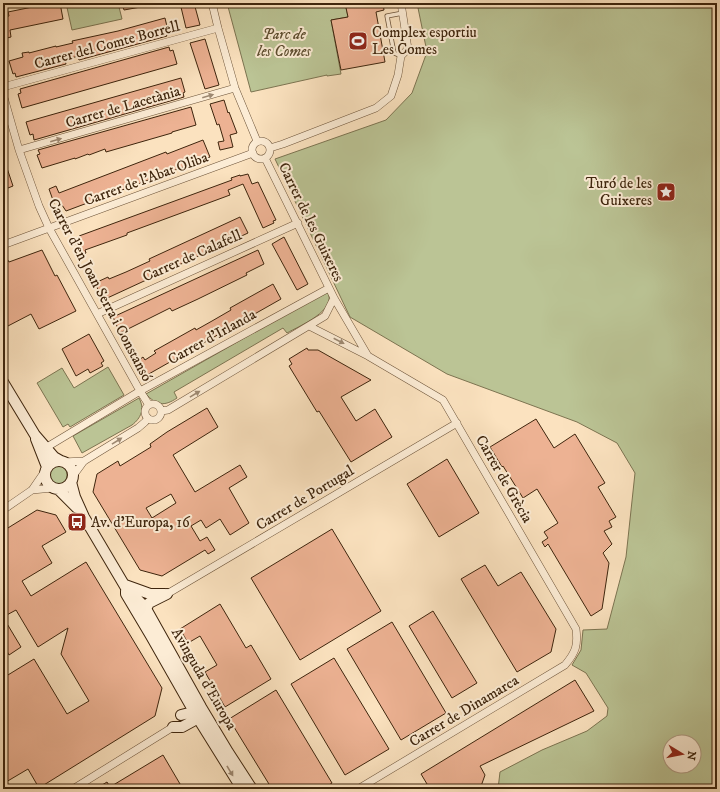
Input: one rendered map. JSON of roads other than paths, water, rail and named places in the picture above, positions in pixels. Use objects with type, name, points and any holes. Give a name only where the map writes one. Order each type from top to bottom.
[{"type":"street","points":[[212,3],[236,88],[257,141]]},
{"type":"street","points":[[270,148],[376,108],[391,96],[398,75],[401,56],[408,49],[401,3]]},
{"type":"street","name":"Carrer del Comte Borrell","points":[[3,87],[218,28]]},
{"type":"street","name":"Carrer de Lacetània","points":[[18,150],[236,88]]},
{"type":"street","name":"Carrer d'en Joan Serra i Constansó","points":[[3,94],[18,150],[49,228],[96,314],[149,405]]},
{"type":"street","points":[[261,140],[265,142],[270,148],[269,154],[265,158],[257,158],[252,153],[252,147],[257,141],[261,140]]},
{"type":"street","name":"Carrer de l'Abat Oliba","points":[[3,245],[252,153]]},
{"type":"street","name":"Carrer de les Guixeres","points":[[265,158],[334,298]]},
{"type":"street","name":"Carrer de Calafell","points":[[96,314],[298,223]]},
{"type":"street","name":"Carrer d'Irlanda","points":[[47,447],[140,391],[329,288]]},
{"type":"street","points":[[161,411],[168,410],[326,316],[334,298]]},
{"type":"street","name":"Carrer de Grècia","points":[[334,298],[368,356]]},
{"type":"street","name":"Carrer de Grècia","points":[[309,326],[368,356],[443,400],[576,629],[576,649]]},
{"type":"street","points":[[3,382],[35,435],[46,469],[46,481],[55,489]]},
{"type":"street","points":[[148,418],[145,410],[149,405],[156,405],[161,411]]},
{"type":"street","points":[[148,418],[156,419],[160,415],[161,411]]},
{"type":"street","points":[[32,490],[66,488],[84,461],[138,428],[148,418]]},
{"type":"street","name":"Carrer de Portugal","points":[[168,594],[456,423]]},
{"type":"street","points":[[35,435],[47,447],[54,457],[70,468],[72,479]]},
{"type":"street","points":[[3,510],[32,490],[46,469],[53,462],[84,461]]},
{"type":"street","name":"Avinguda d'Europa","points":[[72,479],[75,497],[80,511],[125,586],[146,609],[228,752],[252,789]]},
{"type":"street","name":"Avinguda d'Europa","points":[[55,489],[80,511]]},
{"type":"street","points":[[125,586],[150,594],[168,594]]},
{"type":"street","name":"Avinguda d'Europa","points":[[125,586],[126,594],[240,788]]},
{"type":"street","points":[[161,653],[160,642],[144,613],[149,603],[168,594]]},
{"type":"street","name":"Carrer de Dinamarca","points":[[358,789],[566,665],[576,649]]},
{"type":"street","points":[[73,789],[178,727],[193,721],[198,709],[182,682],[182,672]]},
{"type":"street","points":[[178,727],[182,704],[181,689]]},
{"type":"street","points":[[181,715],[189,713],[202,717],[222,751],[228,752]]},
{"type":"street","points":[[178,727],[198,730],[209,735]]},
{"type":"lane","points":[[401,56],[394,53],[387,16],[403,14]]},
{"type":"place","name":"Complex esportiu Les Comes","points":[[358,41]]},
{"type":"place","name":"Turó de les Guixeres","points":[[666,192]]},
{"type":"place","name":"Av. d'Europa, 16","points":[[77,522]]},
{"type":"park label","name":"Parc de les Comes","points":[[284,42]]}]
